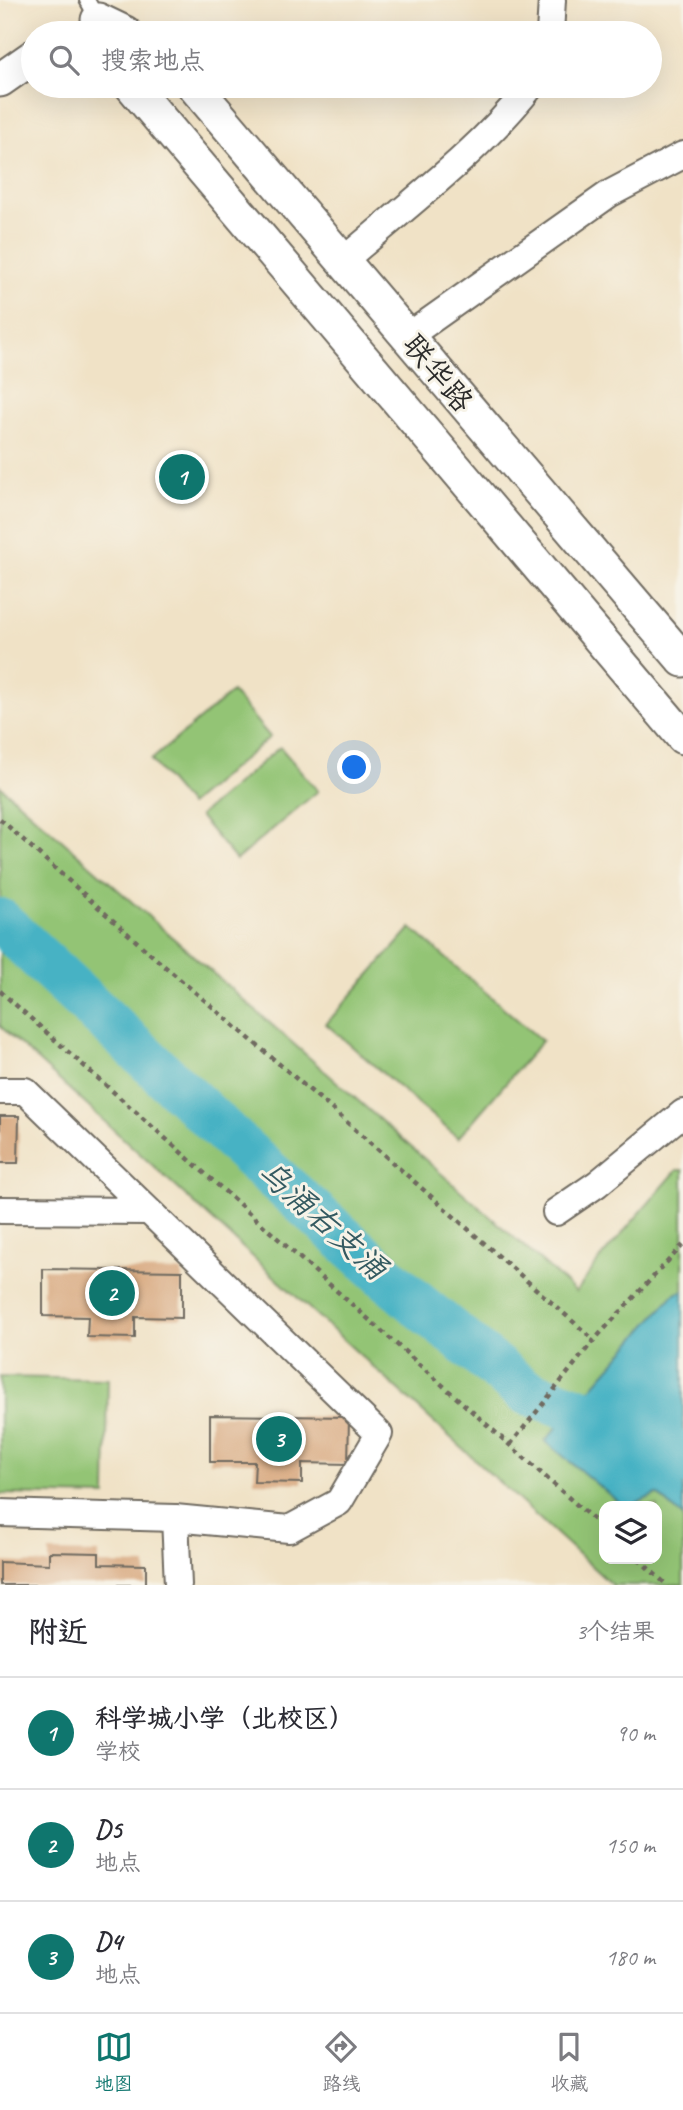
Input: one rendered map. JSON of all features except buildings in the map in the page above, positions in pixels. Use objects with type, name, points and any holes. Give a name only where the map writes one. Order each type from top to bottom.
[{"type":"street","points":[[551,21],[552,0]]},
{"type":"street","points":[[0,80],[21,65]]},
{"type":"street","points":[[142,98],[683,737]]},
{"type":"street","name":"联华路","points":[[204,98],[683,660]]},
{"type":"street","points":[[342,261],[478,145],[521,98]]},
{"type":"street","points":[[407,337],[610,194],[683,155]]},
{"type":"street","points":[[0,1091],[25,1091],[379,1434],[340,1502],[289,1529],[176,1518],[0,1513]]},
{"type":"street","points":[[556,1212],[597,1184],[683,1113]]},
{"type":"street","points":[[0,1210],[148,1211]]},
{"type":"street","points":[[176,1518],[178,1585]]},
{"type":"path","points":[[0,820],[594,1340]]},
{"type":"path","points":[[0,991],[599,1525]]},
{"type":"path","points":[[510,1445],[594,1340],[683,1245]]},
{"type":"path","points":[[644,1564],[667,1585]]},
{"type":"green space","points":[[232,692],[270,737],[189,805],[151,760]]},
{"type":"green space","points":[[280,747],[318,791],[236,860],[199,816]]},
{"type":"green space","points":[[0,786],[576,1292],[600,1259],[677,1170],[683,1170],[683,1585],[612,1585],[0,1026]]},
{"type":"green space","points":[[411,928],[542,1041],[458,1138],[326,1024]]},
{"type":"green space","points":[[0,1377],[108,1379],[106,1496],[0,1494]]},
{"type":"water","points":[[683,1291],[683,1517],[657,1494],[641,1501],[617,1501],[545,1441],[674,1294]]},
{"type":"waterway","name":"乌涌右支涌","points":[[0,921],[256,1161],[416,1303],[525,1391],[658,1438],[683,1462]]},
{"type":"place","name":"科学城小学（北校区）","points":[[182,477]]},
{"type":"place","name":"D5","points":[[112,1293]]},
{"type":"place","name":"D4","points":[[279,1439]]}]
